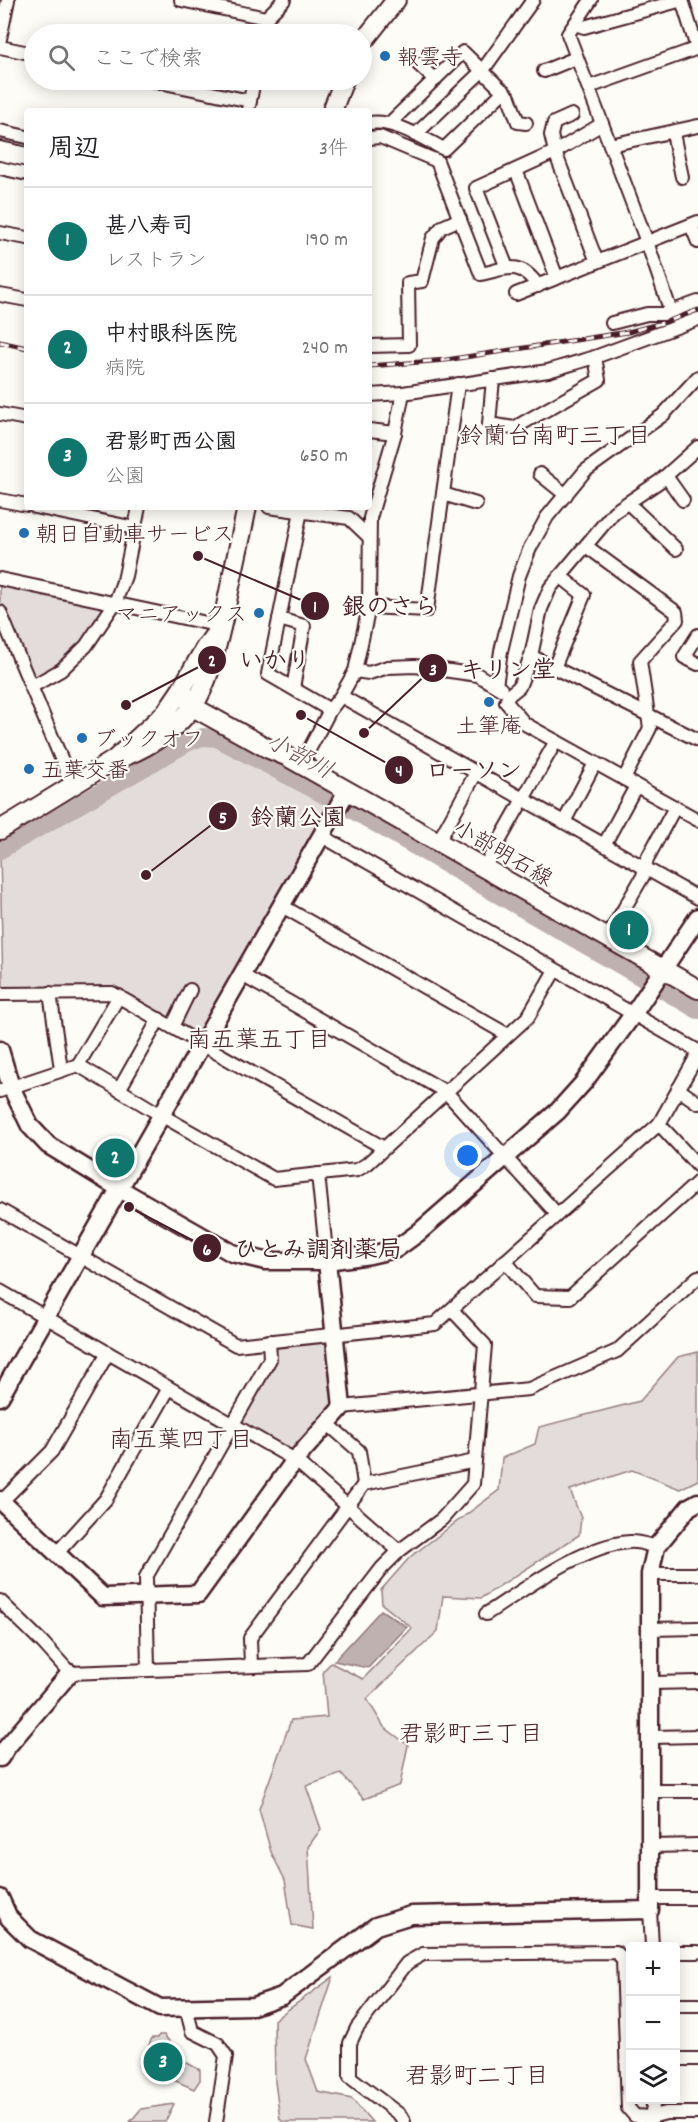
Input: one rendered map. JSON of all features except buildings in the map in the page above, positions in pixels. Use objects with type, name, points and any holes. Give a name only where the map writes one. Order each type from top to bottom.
[{"type":"main road","points":[[372,30],[396,0]]},
{"type":"main road","points":[[333,108],[340,90]]},
{"type":"main road","points":[[0,151],[24,156]]},
{"type":"main road","points":[[0,830],[114,760],[147,748],[174,727],[216,655],[246,510]]},
{"type":"main road","name":"小部明石線","points":[[191,698],[269,749],[294,760],[346,793],[608,938],[660,973],[698,989]]},
{"type":"street","points":[[0,39],[8,0]]},
{"type":"street","points":[[181,0],[266,18]]},
{"type":"street","points":[[264,24],[266,18],[284,0]]},
{"type":"street","points":[[416,135],[483,70],[533,0]]},
{"type":"street","points":[[591,0],[568,34],[647,242],[671,312]]},
{"type":"street","points":[[575,24],[584,27],[682,0],[698,48],[589,87]]},
{"type":"street","points":[[0,47],[24,52]]},
{"type":"street","points":[[389,124],[463,52],[504,90],[518,122],[526,123]]},
{"type":"street","points":[[544,71],[576,58]]},
{"type":"street","points":[[418,64],[435,80]]},
{"type":"street","points":[[188,90],[249,106],[252,90]]},
{"type":"street","points":[[372,122],[379,121],[389,124],[444,149],[504,90]]},
{"type":"street","points":[[572,115],[554,123],[551,135],[555,152],[597,262]]},
{"type":"street","points":[[507,268],[476,188],[555,152],[602,124]]},
{"type":"street","points":[[610,145],[698,126]]},
{"type":"street","points":[[0,131],[24,136]]},
{"type":"street","points":[[673,133],[682,177]]},
{"type":"street","points":[[372,138],[380,137],[437,161],[481,274],[507,268],[520,268],[530,275],[538,286]]},
{"type":"street","points":[[0,168],[24,173]]},
{"type":"street","points":[[516,170],[557,278]]},
{"type":"street","points":[[372,346],[409,345],[408,283],[422,281],[433,238],[442,227],[460,219]]},
{"type":"street","points":[[516,294],[694,223],[698,242]]},
{"type":"street","points":[[0,232],[24,237]]},
{"type":"street","points":[[0,295],[24,299]]},
{"type":"street","points":[[612,323],[647,314],[671,312],[698,302]]},
{"type":"street","points":[[372,396],[548,370],[595,357],[698,319]]},
{"type":"street","points":[[493,379],[489,424],[514,428],[599,380],[595,357]]},
{"type":"street","points":[[496,686],[501,651],[519,576],[530,548],[547,517],[585,471],[663,415],[696,382]]},
{"type":"street","points":[[369,607],[427,610],[459,384]]},
{"type":"street","points":[[372,503],[374,488],[395,433],[403,393]]},
{"type":"street","points":[[0,414],[24,419]]},
{"type":"street","points":[[372,430],[395,433]]},
{"type":"street","points":[[698,447],[666,476],[614,513],[550,588],[541,609],[531,656],[519,687],[509,695],[506,702],[525,724],[698,820]]},
{"type":"street","points":[[540,474],[566,495]]},
{"type":"street","points":[[666,476],[683,500]]},
{"type":"street","points":[[443,494],[476,504]]},
{"type":"street","points":[[0,500],[24,504]]},
{"type":"street","points":[[628,503],[676,549]]},
{"type":"street","points":[[49,510],[135,528]]},
{"type":"street","points":[[32,687],[61,670],[86,646],[115,603],[125,576],[139,510]]},
{"type":"street","points":[[294,510],[349,518],[369,537]]},
{"type":"street","points":[[294,760],[341,696],[355,671],[369,607],[371,510]]},
{"type":"street","points":[[302,511],[268,674],[330,710]]},
{"type":"street","points":[[586,546],[676,612],[676,620],[640,661],[650,728],[624,779]]},
{"type":"street","points":[[554,668],[584,595],[560,576]]},
{"type":"street","points":[[0,579],[221,626]]},
{"type":"street","points":[[0,612],[73,786]]},
{"type":"street","points":[[279,619],[304,626],[293,688]]},
{"type":"street","points":[[698,635],[684,657],[698,664]]},
{"type":"street","points":[[531,656],[698,740]]},
{"type":"street","points":[[355,671],[369,673],[388,667],[415,666],[478,675],[509,695]]},
{"type":"street","points":[[341,696],[698,898]]},
{"type":"street","points":[[484,868],[556,741]]},
{"type":"street","points":[[564,822],[595,763]]},
{"type":"street","points":[[438,842],[476,773]]},
{"type":"street","points":[[604,845],[636,786]]},
{"type":"street","points":[[0,1397],[346,793]]},
{"type":"street","points":[[608,938],[643,876],[646,859],[675,807]]},
{"type":"street","points":[[0,1210],[236,1345],[435,1324],[659,1124],[698,1052],[634,1012],[555,970],[326,829]]},
{"type":"street","points":[[282,906],[508,1035]]},
{"type":"street","points":[[0,1050],[6,1089],[30,1126],[48,1144],[120,1189],[232,1253],[264,1261],[327,1261],[370,1255],[396,1249],[418,1233],[558,1110],[584,1082],[698,917]]},
{"type":"street","points":[[6,1089],[78,1065],[274,1179],[357,1170],[367,1164],[528,1017],[555,970]]},
{"type":"street","points":[[242,975],[446,1092],[557,1214]]},
{"type":"street","points":[[172,1027],[190,990]]},
{"type":"street","points":[[50,993],[61,1069]]},
{"type":"street","points":[[0,994],[112,993],[384,1148]]},
{"type":"street","points":[[78,1065],[118,996]]},
{"type":"street","points":[[119,1090],[159,1020]]},
{"type":"street","points":[[678,1089],[698,1103]]},
{"type":"street","points":[[659,1124],[698,1166]]},
{"type":"street","points":[[318,1174],[342,1407]]},
{"type":"street","points":[[505,1261],[535,1296],[570,1297],[698,1182]]},
{"type":"street","points":[[108,1353],[52,1450],[1,1500],[103,1597],[198,1594],[296,1460],[342,1407],[529,1389],[617,1351],[698,1277]]},
{"type":"street","points":[[0,1291],[296,1460],[399,1551]]},
{"type":"street","points":[[0,1758],[6,1747],[70,1673],[308,1664],[382,1568],[399,1551],[442,1520],[473,1484],[485,1345],[452,1310]]},
{"type":"street","points":[[148,1669],[146,1577],[270,1359],[269,1341]]},
{"type":"street","points":[[57,1553],[106,1498],[169,1388]]},
{"type":"street","points":[[327,1423],[359,1451],[364,1484]]},
{"type":"street","points":[[251,1666],[250,1638],[364,1484],[475,1461]]},
{"type":"street","points":[[652,1942],[650,1574],[656,1547],[689,1507],[698,1502]]},
{"type":"street","points":[[486,1614],[537,1580],[597,1548],[631,1542],[656,1547]]},
{"type":"street","points":[[650,1574],[698,1574]]},
{"type":"street","points":[[0,1601],[70,1673]]},
{"type":"street","points":[[651,1629],[698,1628]]},
{"type":"street","points":[[652,1683],[698,1682]]},
{"type":"street","points":[[651,1737],[698,1736]]},
{"type":"street","points":[[651,1791],[698,1791]]},
{"type":"street","points":[[651,1846],[698,1845]]},
{"type":"street","points":[[0,1898],[9,1918],[30,1939],[160,2008],[253,2006],[282,1996],[376,1926],[411,1915],[650,1904],[698,1898]]},
{"type":"street","points":[[404,2122],[400,2115],[350,2077],[350,2043],[357,2028],[407,1963],[423,1954],[616,1952],[623,1959],[628,2108],[634,2116],[651,2120],[666,2114],[698,2113]]},
{"type":"street","points":[[680,1952],[698,1952]]},
{"type":"street","points":[[680,2005],[698,2005]]},
{"type":"street","points":[[186,2007],[192,2031],[218,2043],[226,2056],[216,2122]]},
{"type":"street","points":[[680,2059],[698,2059]]},
{"type":"street","points":[[651,2120],[653,2104]]},
{"type":"shaded area","points":[[0,579],[115,603],[86,646],[31,687],[0,612]]},
{"type":"shaded area","points":[[202,741],[217,743],[331,805],[200,1036],[110,987],[3,987],[0,856]]},
{"type":"shaded area","points":[[324,1339],[329,1344],[335,1406],[297,1450],[290,1451],[243,1425],[243,1418],[274,1361],[274,1351],[280,1343]]},
{"type":"shaded area","points":[[698,1352],[698,1480],[680,1489],[632,1470],[570,1490],[581,1518],[579,1535],[481,1598],[443,1596],[438,1631],[367,1699],[384,1727],[408,1745],[400,1785],[364,1799],[341,1774],[306,1786],[321,1829],[308,1847],[313,1929],[292,1925],[285,1880],[271,1852],[259,1809],[291,1720],[327,1717],[323,1671],[331,1663],[363,1679],[412,1628],[382,1604],[381,1590],[410,1557],[499,1490],[502,1458],[535,1444],[539,1427],[640,1401],[678,1357]]},
{"type":"shaded area","points":[[381,1610],[407,1627],[368,1668],[334,1661]]},
{"type":"shaded area","points":[[333,1977],[306,2059],[318,2092],[352,2099],[372,2122],[283,2122],[280,2119],[275,2082],[274,2020]]},
{"type":"shaded area","points":[[159,2035],[164,2035],[173,2046],[181,2050],[180,2059],[200,2070],[200,2080],[194,2089],[140,2065],[152,2038],[158,2038]]},
{"type":"shaded area","points":[[174,2104],[165,2122],[130,2122],[141,2109]]},
{"type":"waterway","name":"小部川","points":[[0,850],[187,743],[202,737],[217,738],[349,808],[698,1010]]},
{"type":"railway","points":[[372,366],[446,360],[628,332],[666,322],[698,310]]},
{"type":"railway","points":[[0,342],[24,347]]},
{"type":"place","name":"報雲寺","points":[[385,56]]},
{"type":"place","name":"朝日自動車サービス","points":[[24,533]]},
{"type":"place","name":"銀のさら","points":[[198,556]]},
{"type":"place","name":"マニアックス","points":[[259,613]]},
{"type":"place","name":"土筆庵","points":[[489,702]]},
{"type":"place","name":"いかり","points":[[126,705]]},
{"type":"place","name":"ローソン","points":[[301,715]]},
{"type":"place","name":"キリン堂","points":[[364,733]]},
{"type":"place","name":"ブックオフ","points":[[82,738]]},
{"type":"place","name":"五葉交番","points":[[29,769]]},
{"type":"place","name":"鈴蘭公園","points":[[146,875]]},
{"type":"place","name":"甚八寿司","points":[[629,930]]},
{"type":"place","name":"中村眼科医院","points":[[115,1158]]},
{"type":"place","name":"ひとみ調剤薬局","points":[[129,1207]]},
{"type":"place","name":"君影町西公園","points":[[163,2062]]},
{"type":"district","name":"鈴蘭台南町三丁目","points":[[555,435]]},
{"type":"district","name":"南五葉五丁目","points":[[259,1039]]},
{"type":"district","name":"南五葉四丁目","points":[[181,1439]]},
{"type":"district","name":"君影町三丁目","points":[[471,1733]]},
{"type":"district","name":"君影町二丁目","points":[[477,2075]]}]
